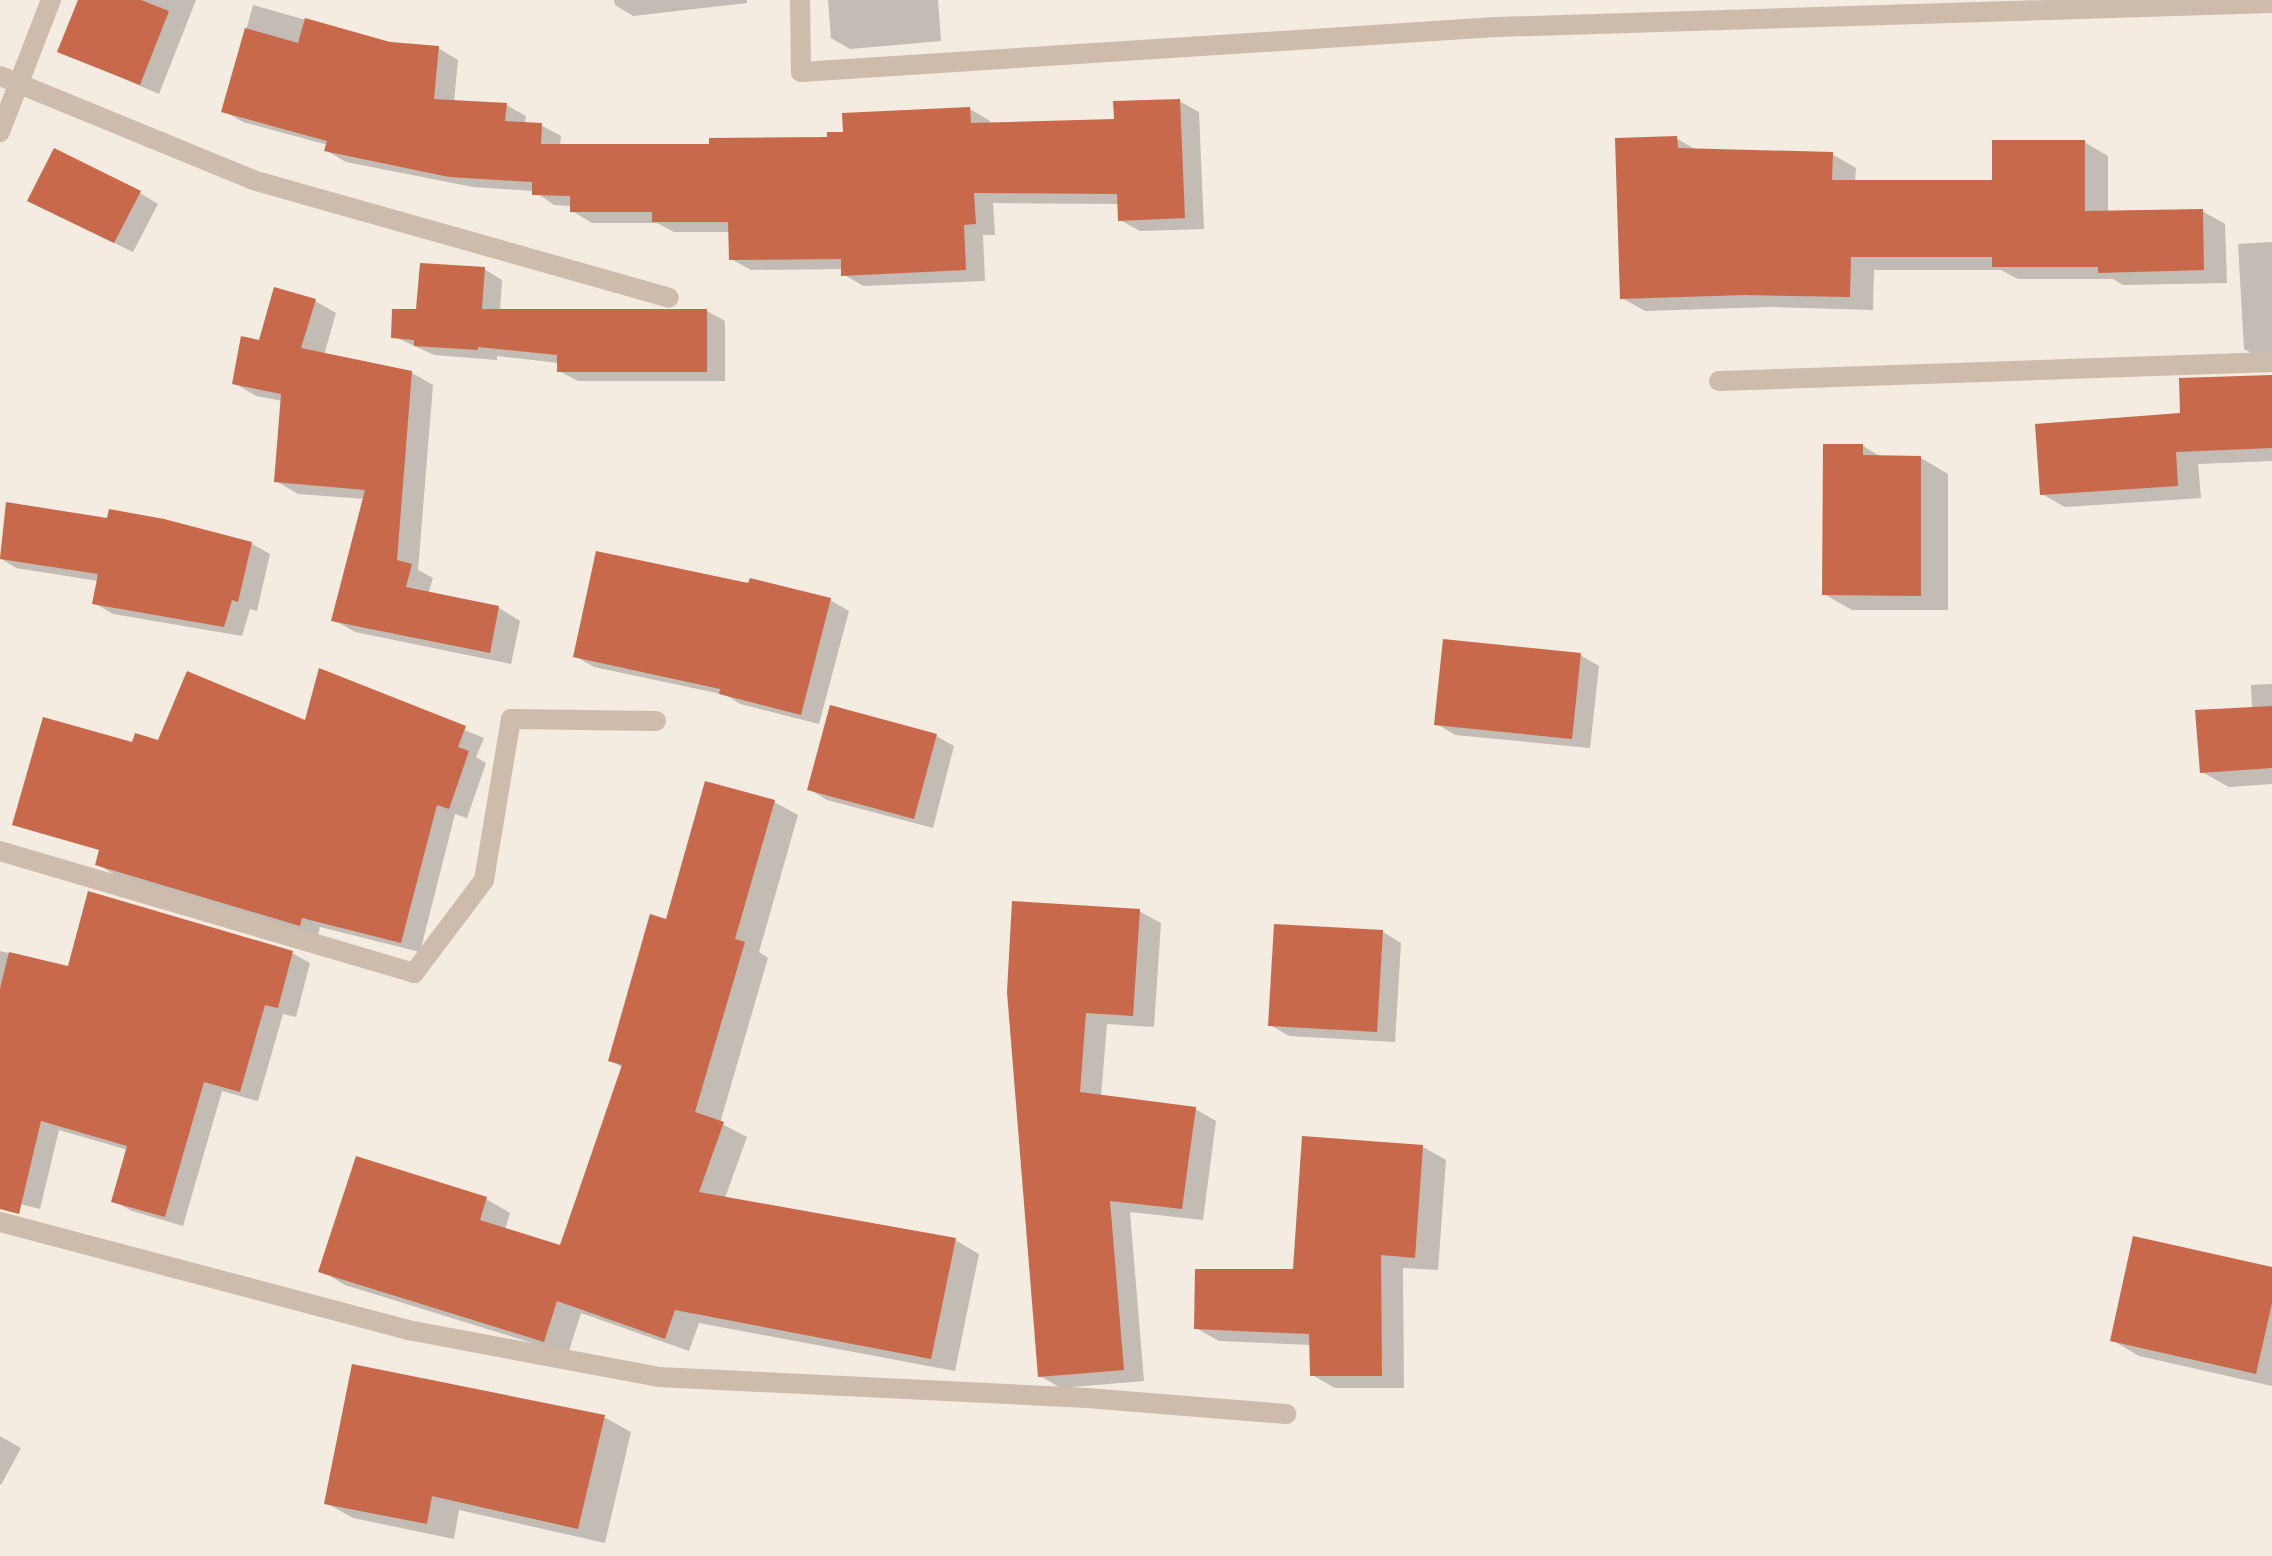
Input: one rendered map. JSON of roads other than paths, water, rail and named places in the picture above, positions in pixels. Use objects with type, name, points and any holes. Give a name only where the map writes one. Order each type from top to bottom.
[{"type":"street","points":[[0,132],[8,80],[51,0]]},
{"type":"street","points":[[800,0],[801,72],[1496,27],[2272,3]]},
{"type":"street","points":[[8,80],[253,180],[669,298]]},
{"type":"street","points":[[1719,381],[2272,362]]},
{"type":"street","points":[[0,851],[414,973],[484,880],[511,719],[656,721]]},
{"type":"street","points":[[0,1222],[408,1330],[659,1377],[1087,1398],[1286,1414]]}]
